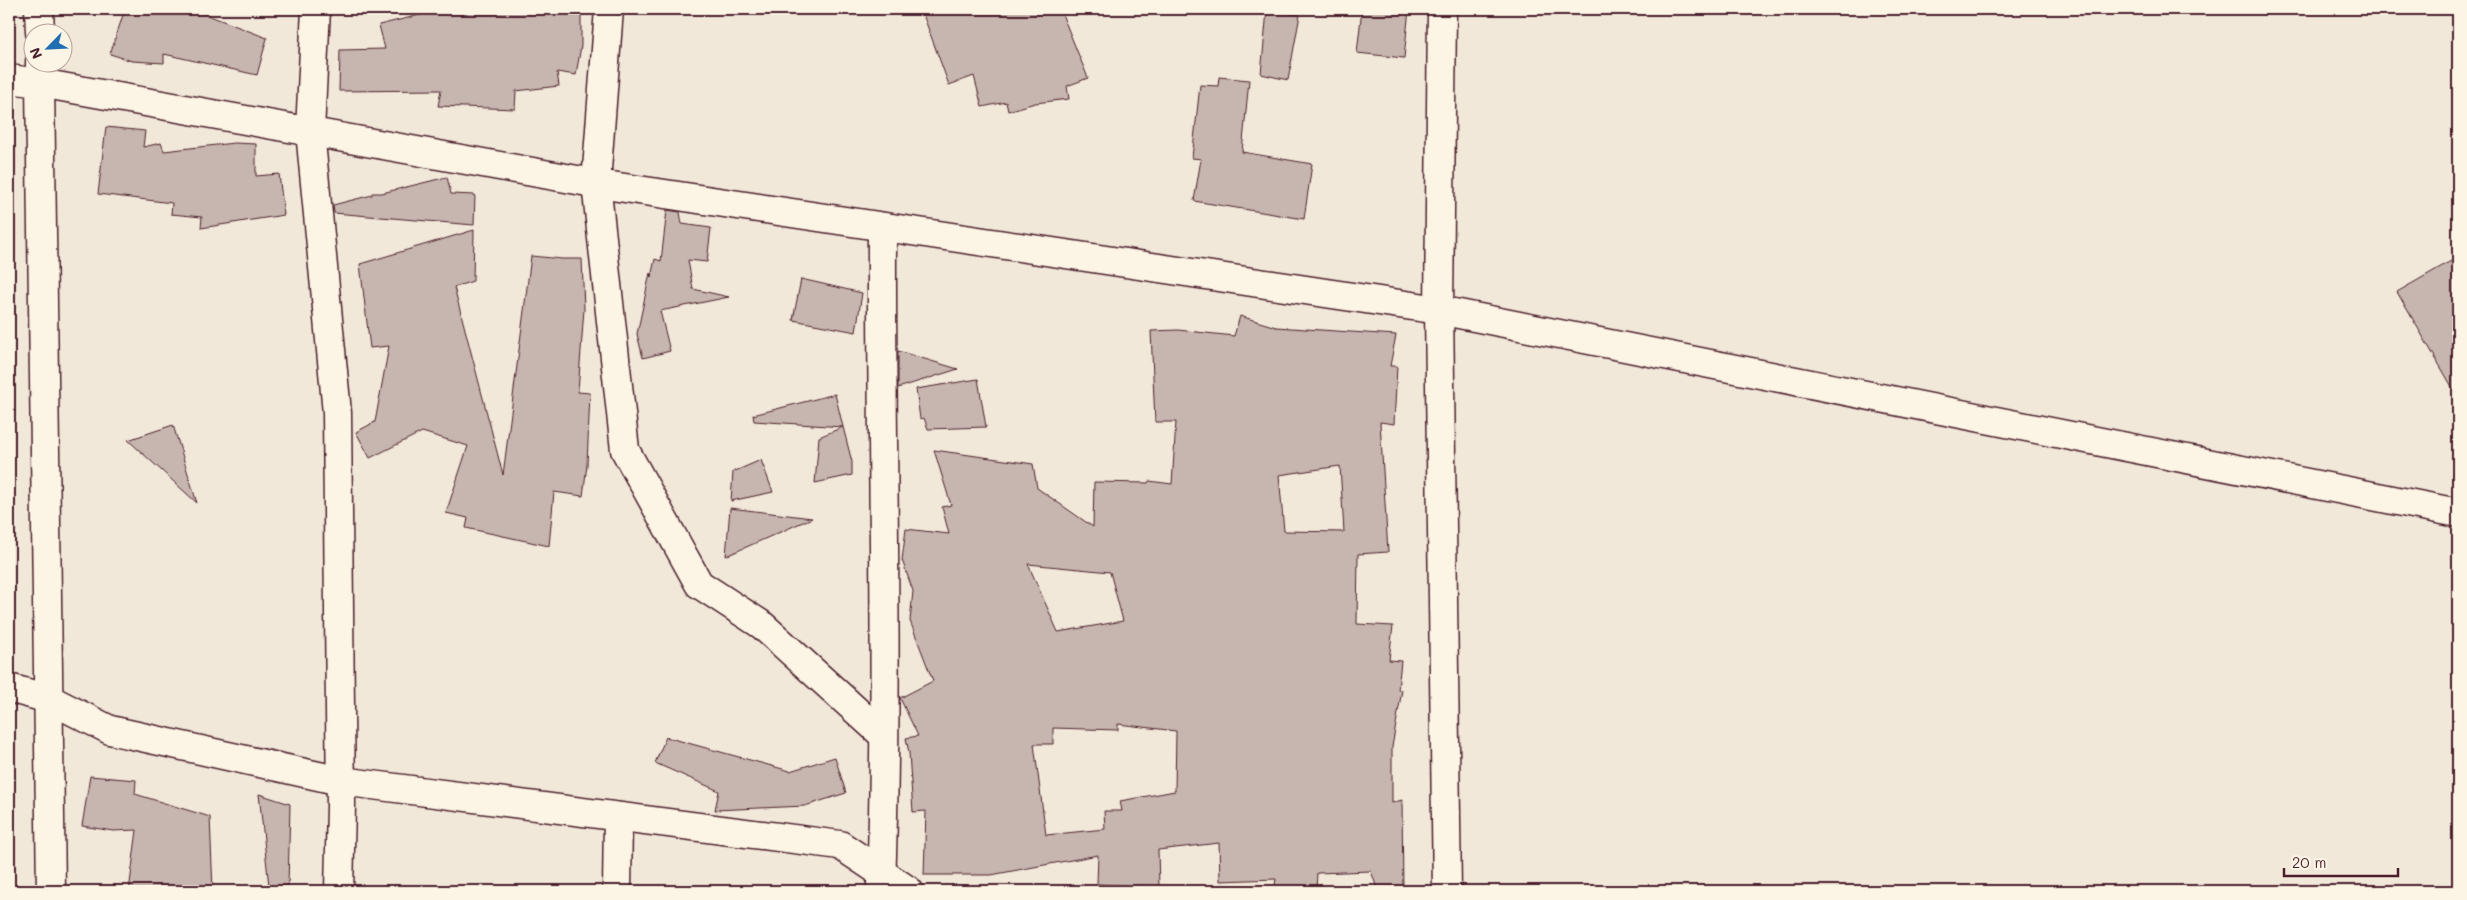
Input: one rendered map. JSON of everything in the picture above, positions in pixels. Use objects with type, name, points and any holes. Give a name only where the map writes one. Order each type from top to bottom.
[{"type":"street","points":[[39,9],[40,22]]},
{"type":"street","points":[[316,9],[310,131],[337,413],[341,781],[339,891]]},
{"type":"street","points":[[609,9],[596,183],[625,450],[698,584],[762,625],[883,735]]},
{"type":"street","points":[[1442,9],[1439,310],[1447,891]]},
{"type":"street","points":[[40,73],[51,891]]},
{"type":"street","points":[[9,79],[40,73],[310,131],[596,183],[1439,310],[2458,513]]},
{"type":"street","points":[[881,882],[885,476],[882,227]]},
{"type":"street","points":[[9,688],[49,699],[110,730],[341,781],[840,845],[881,882],[909,891]]},
{"type":"street","points":[[617,891],[618,816]]},
{"type":"building","points":[[125,9],[192,9],[267,38],[257,75],[164,54],[164,63],[132,61],[110,54]]},
{"type":"building","points":[[433,9],[581,9],[581,46],[576,75],[557,72],[559,86],[516,91],[515,109],[438,106],[441,90],[339,91],[340,50],[385,49],[379,25],[432,12]]},
{"type":"building","points":[[921,9],[1060,9],[1088,78],[1067,86],[1069,99],[1035,103],[1008,111],[1006,102],[982,107],[974,76],[949,85]]},
{"type":"building","points":[[1362,9],[1409,9],[1404,58],[1357,53]]},
{"type":"building","points":[[1267,11],[1300,15],[1288,80],[1261,74]]},
{"type":"building","points":[[1219,77],[1249,80],[1242,152],[1312,164],[1304,219],[1194,201],[1201,159],[1192,158],[1200,85],[1218,86]]},
{"type":"building","points":[[106,127],[145,131],[143,147],[161,143],[164,151],[234,143],[256,144],[256,176],[279,174],[284,215],[201,228],[202,217],[171,214],[172,203],[98,194]]},
{"type":"building","points":[[447,177],[451,194],[475,195],[474,225],[334,213],[333,205],[372,195],[372,193],[382,193]]},
{"type":"building","points":[[667,210],[680,212],[682,224],[711,228],[707,262],[688,260],[693,289],[729,297],[660,311],[670,351],[643,358],[637,334],[650,273],[651,277],[655,259],[661,261]]},
{"type":"building","points":[[474,230],[473,281],[454,287],[503,475],[531,256],[582,259],[584,309],[578,392],[590,393],[587,465],[583,496],[554,492],[549,546],[466,528],[468,518],[446,513],[468,446],[422,432],[370,458],[356,432],[375,422],[389,346],[370,348],[360,264]]},
{"type":"building","points":[[2458,257],[2458,397],[2397,292]]},
{"type":"building","points":[[801,279],[862,293],[856,332],[793,320]]},
{"type":"building","points":[[1240,316],[1276,327],[1396,335],[1390,366],[1397,366],[1394,424],[1380,422],[1388,552],[1358,554],[1357,624],[1393,626],[1389,660],[1401,661],[1398,690],[1402,690],[1392,747],[1392,803],[1402,800],[1403,891],[1378,891],[1371,871],[1317,873],[1316,891],[1274,891],[1276,879],[1220,881],[1219,843],[1158,850],[1159,887],[1097,884],[1098,855],[991,875],[924,875],[926,811],[913,812],[909,753],[906,738],[918,736],[900,698],[933,681],[910,621],[913,591],[902,560],[906,529],[949,534],[942,507],[951,505],[934,450],[1033,464],[1037,488],[1093,527],[1094,482],[1148,483],[1149,481],[1172,484],[1176,422],[1155,422],[1151,331],[1178,330],[1234,336]],"holes":[[[1340,466],[1344,532],[1284,531],[1279,475]],[[1028,564],[1110,572],[1123,621],[1058,632]],[[1118,724],[1176,731],[1175,791],[1120,801],[1122,811],[1104,811],[1105,829],[1046,835],[1034,744],[1053,744],[1053,728],[1118,730]]]},
{"type":"building","points":[[898,351],[958,369],[898,388]]},
{"type":"building","points":[[978,379],[986,427],[928,429],[924,418],[920,419],[916,389]]},
{"type":"building","points":[[835,394],[843,427],[754,421],[753,415]]},
{"type":"building","points":[[173,425],[197,503],[128,440]]},
{"type":"building","points":[[843,427],[852,462],[852,475],[815,483],[819,437]]},
{"type":"building","points":[[761,460],[773,492],[731,501],[733,472]]},
{"type":"building","points":[[730,508],[812,518],[726,556]]},
{"type":"building","points":[[666,737],[790,771],[835,757],[846,793],[805,806],[715,810],[719,791],[655,763]]},
{"type":"building","points":[[90,776],[136,780],[135,794],[210,817],[213,891],[129,891],[137,830],[113,831],[82,826]]},
{"type":"building","points":[[259,794],[290,804],[288,886],[269,886]]}]
